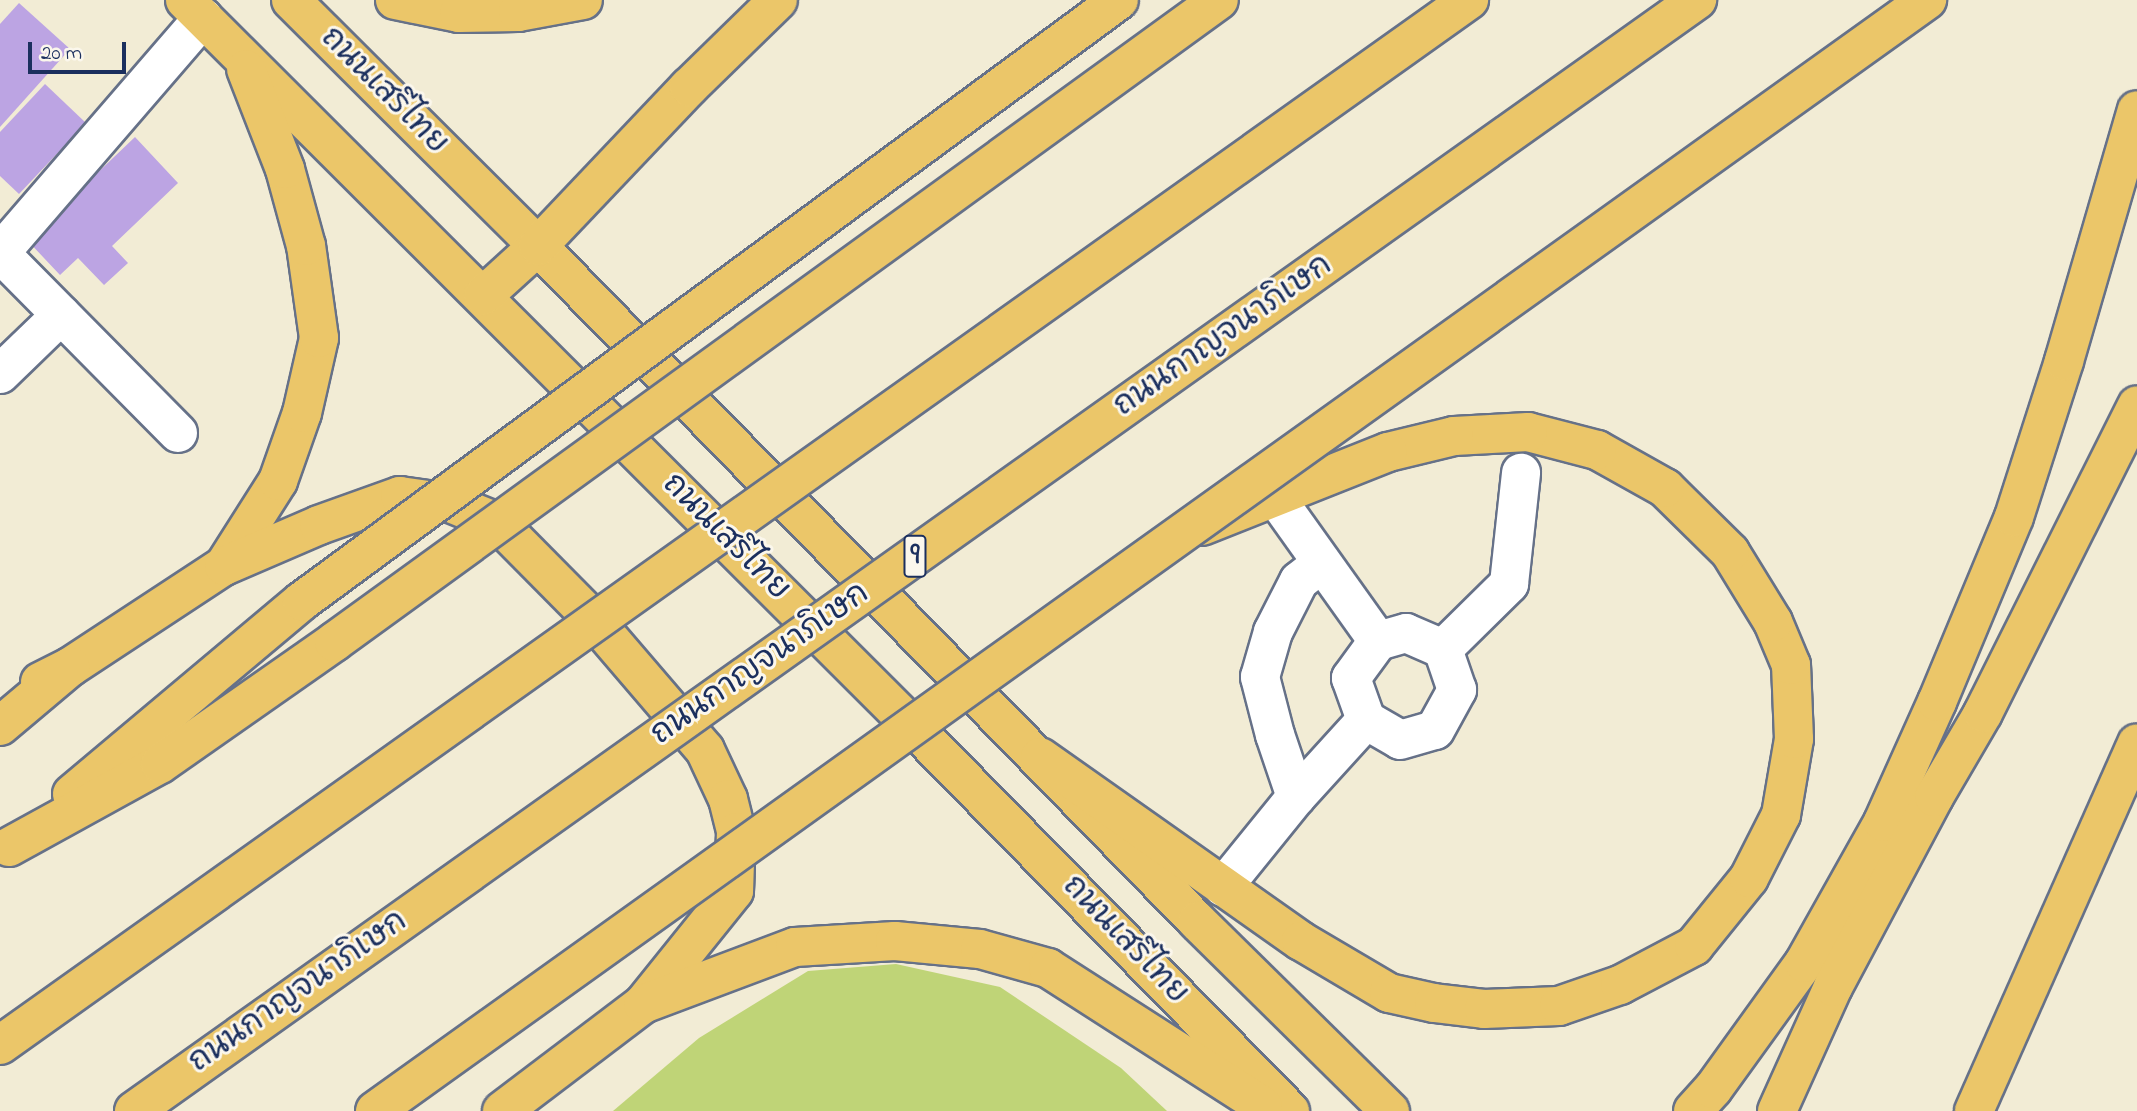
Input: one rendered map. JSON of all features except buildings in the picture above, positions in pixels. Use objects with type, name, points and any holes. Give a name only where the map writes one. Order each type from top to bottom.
[{"type":"main road","name":"ถนนเสรีไทย","points":[[291,0],[538,246],[1040,757],[1197,921],[1390,1111]]},
{"type":"main road","points":[[396,0],[458,13],[518,12],[583,0]]},
{"type":"main road","points":[[483,296],[538,246],[689,87],[778,0]]},
{"type":"main road","points":[[4,850],[302,600],[1119,0]]},
{"type":"main road","points":[[4,850],[160,764],[334,642],[1219,0]]},
{"type":"main road","points":[[0,1045],[1469,0]]},
{"type":"main road","name":"ถนนกาญจนาภิเษก","points":[[134,1111],[1697,0]]},
{"type":"main road","points":[[375,1111],[1174,536],[1927,0]]},
{"type":"main road","name":"ถนนเสรีไทย","points":[[194,9],[923,737],[1290,1111]]},
{"type":"main road","points":[[224,566],[278,481],[302,413],[319,338],[306,246],[285,169],[240,55]]},
{"type":"main road","points":[[1693,1111],[1804,963],[1883,822],[2014,517],[2064,361],[2137,110]]},
{"type":"main road","points":[[1777,1111],[1833,987],[1934,797],[1983,713],[2137,405]]},
{"type":"main road","points":[[1040,757],[1301,941],[1389,993],[1434,1003],[1483,1009],[1559,1006],[1620,985],[1694,946],[1749,878],[1781,815],[1794,739],[1791,665],[1773,622],[1730,552],[1665,488],[1597,450],[1528,432],[1454,436],[1388,452],[1174,536]]},
{"type":"main road","points":[[0,702],[70,667],[224,566],[319,525],[400,496],[450,503],[497,522],[591,617],[705,750],[728,799],[736,832],[734,891],[643,1004],[502,1111]]},
{"type":"main road","points":[[0,726],[70,667]]},
{"type":"main road","points":[[1974,1111],[2137,744]]},
{"type":"main road","points":[[1833,987],[1883,822]]},
{"type":"main road","points":[[643,1004],[795,947],[895,941],[980,949],[1048,968],[1270,1111]]},
{"type":"lane","points":[[178,433],[0,253],[194,9]]},
{"type":"lane","points":[[0,374],[61,315]]},
{"type":"lane","points":[[1443,649],[1509,584],[1521,473]]},
{"type":"lane","points":[[1276,498],[1378,641]]},
{"type":"lane","points":[[1296,797],[1275,736],[1260,677],[1273,632],[1299,581],[1322,563]]},
{"type":"lane","points":[[1406,633],[1443,649],[1457,691],[1436,730],[1400,740],[1366,720],[1351,678],[1378,641],[1406,633]]},
{"type":"lane","points":[[1223,887],[1296,797],[1366,720]]},
{"type":"green space","points":[[896,964],[1000,987],[1121,1068],[1167,1111],[613,1111],[699,1038],[808,971]]}]
